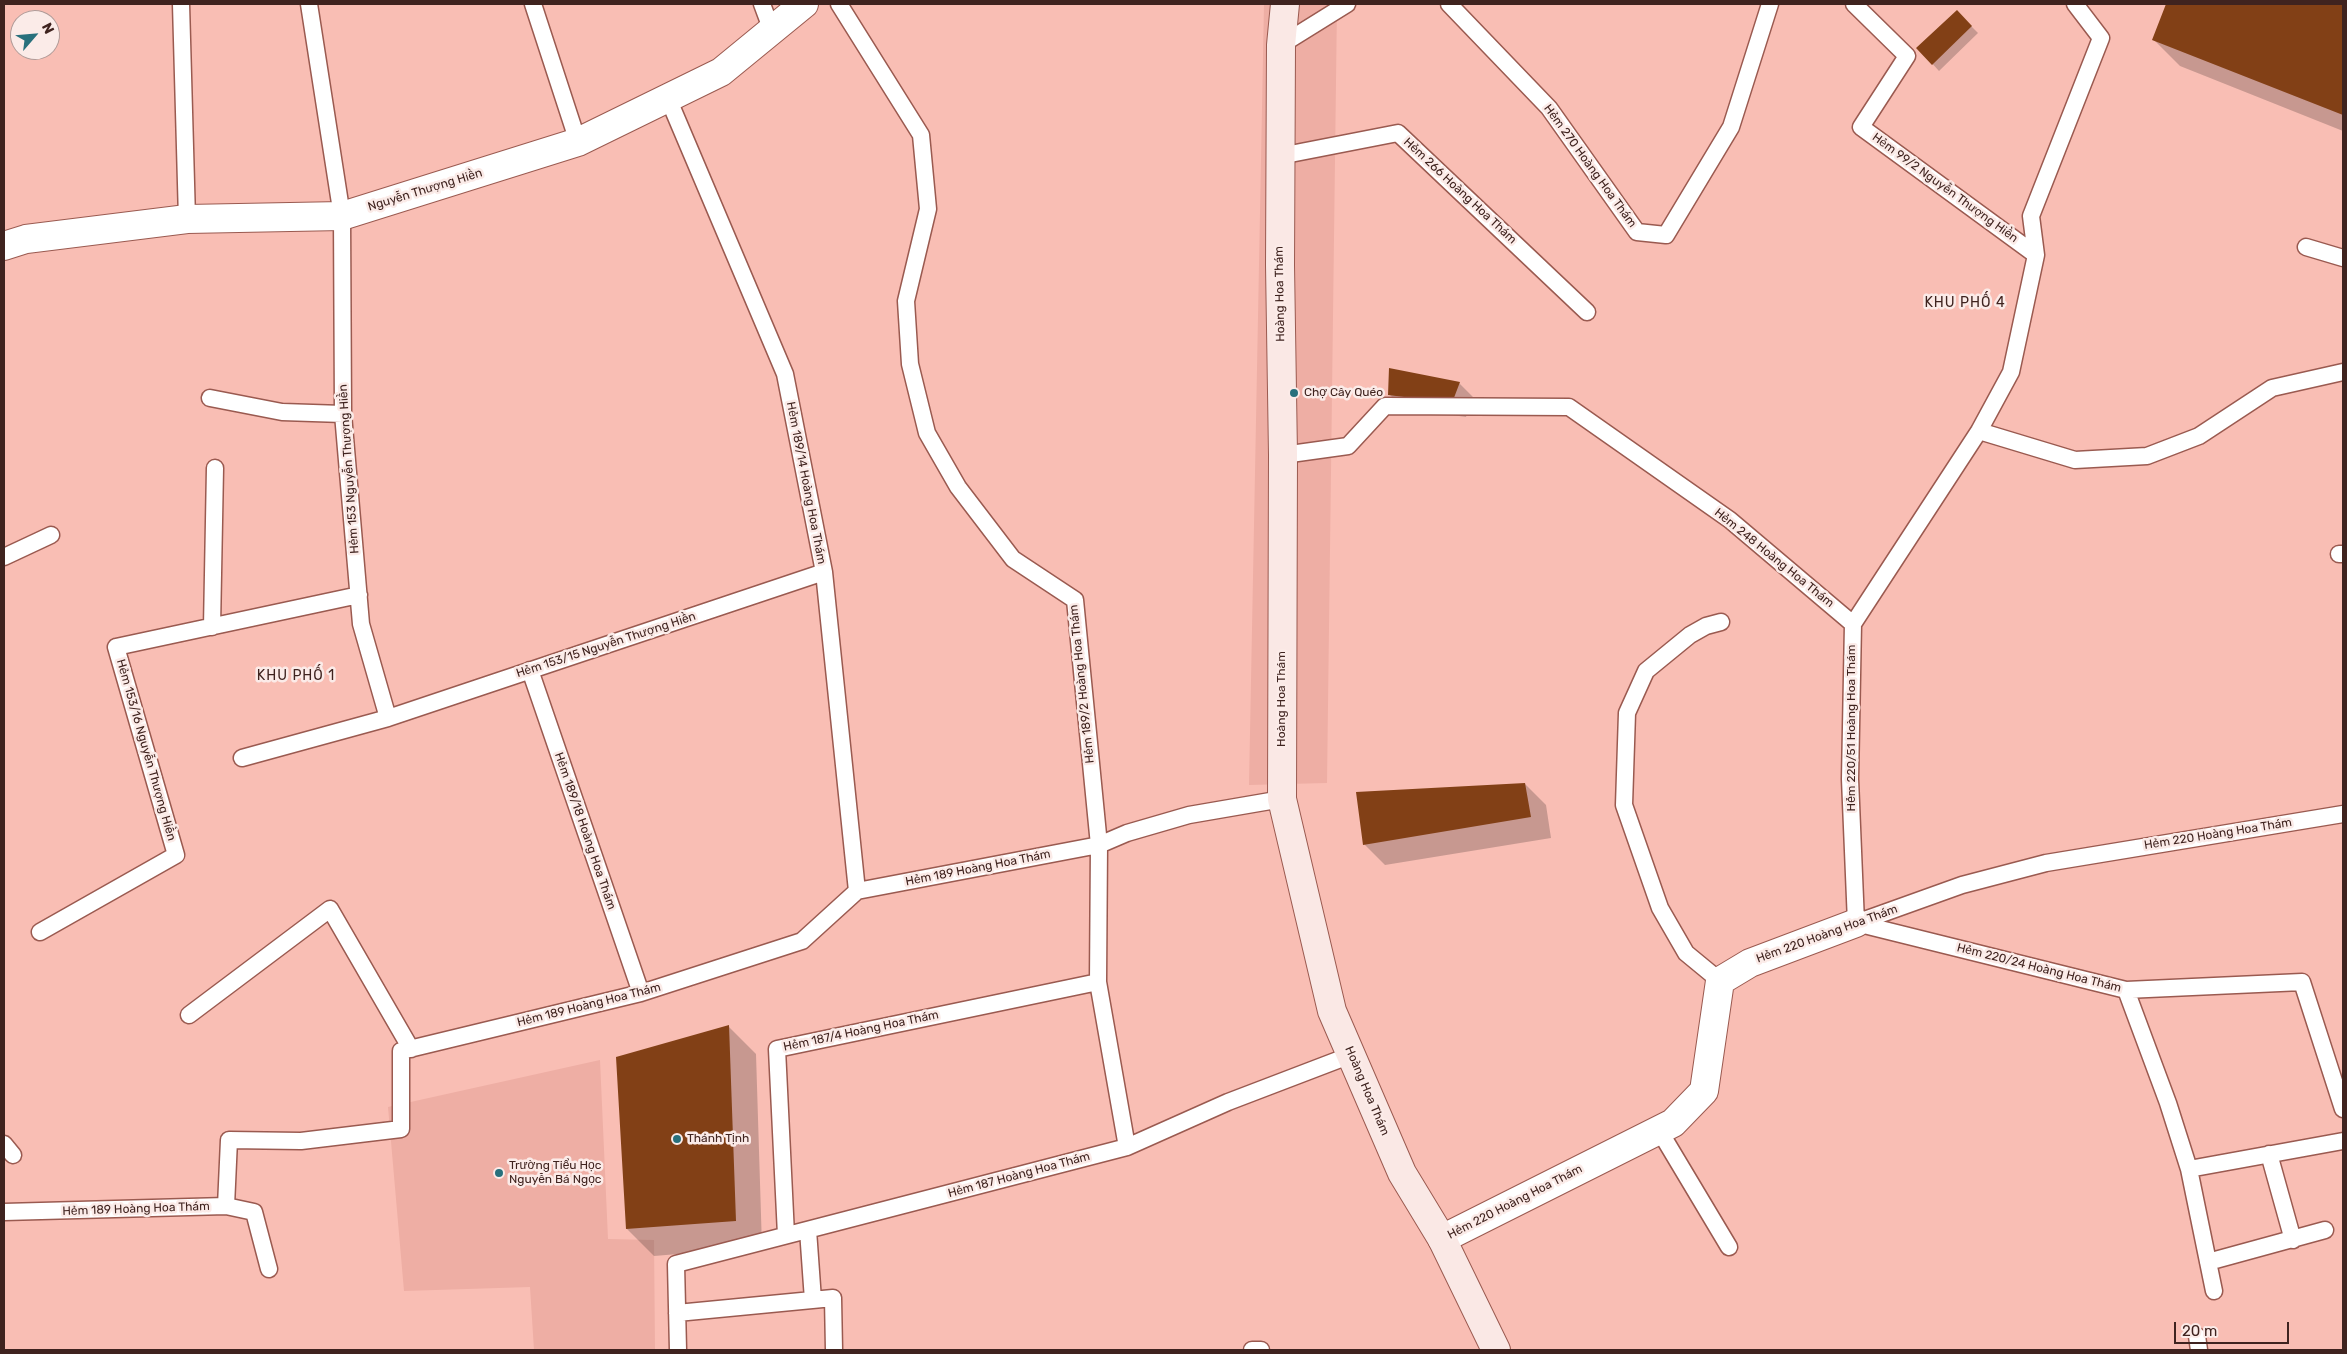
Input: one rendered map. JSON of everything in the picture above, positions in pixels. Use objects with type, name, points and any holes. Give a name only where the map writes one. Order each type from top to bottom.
[{"type":"street","name":"Nguyễn Thượng Hiền","points":[[4,246],[26,239],[187,219],[342,216],[578,142],[721,72],[804,4]]},
{"type":"street","name":"Hoàng Hoa Thám","points":[[1285,4],[1282,45],[1280,156],[1283,455],[1282,799],[1332,1011],[1402,1173],[1442,1239],[1496,1350]]},
{"type":"street","name":"Hẻm 220 Hoàng Hoa Thám","points":[[1442,1239],[1673,1123],[1704,1091],[1720,981],[1750,963],[1856,922]]},
{"type":"lane","points":[[180,4],[187,219]]},
{"type":"lane","name":"Hẻm 153 Nguyễn Thượng Hiền","points":[[309,4],[342,216],[343,414],[361,624],[388,718]]},
{"type":"lane","points":[[533,4],[578,142]]},
{"type":"lane","points":[[762,4],[772,31]]},
{"type":"lane","name":"Hẻm 189/2 Hoàng Hoa Thám","points":[[839,4],[921,135],[928,209],[906,301],[910,364],[927,432],[958,487],[1013,559],[1075,600],[1099,845]]},
{"type":"lane","points":[[1282,45],[1347,4]]},
{"type":"lane","name":"Hẻm 270 Hoàng Hoa Thám","points":[[1449,4],[1549,108],[1637,232],[1666,235],[1732,127],[1770,4]]},
{"type":"lane","name":"Hẻm 99/2 Nguyễn Thượng Hiền","points":[[1854,4],[1907,56],[1861,127],[2036,255]]},
{"type":"lane","points":[[1853,624],[1979,431],[2011,372],[2036,255],[2031,216],[2101,38],[2075,4]]},
{"type":"lane","name":"Hẻm 189/14 Hoàng Hoa Thám","points":[[668,98],[785,374],[824,572],[857,891]]},
{"type":"lane","name":"Hẻm 266 Hoàng Hoa Thám","points":[[1280,156],[1398,132],[1587,312]]},
{"type":"lane","points":[[2306,247],[2343,258]]},
{"type":"lane","points":[[1979,431],[2076,460],[2147,456],[2200,436],[2272,388],[2343,372]]},
{"type":"lane","points":[[210,398],[282,412],[343,414]]},
{"type":"lane","name":"Hẻm 248 Hoàng Hoa Thám","points":[[1283,455],[1348,446],[1384,406],[1569,407],[1730,520],[1853,624]]},
{"type":"lane","points":[[212,627],[215,468]]},
{"type":"lane","points":[[4,557],[51,535]]},
{"type":"lane","name":"Hẻm 153/15 Nguyễn Thượng Hiền","points":[[242,758],[388,718],[824,572]]},
{"type":"lane","name":"Hẻm 153/16 Nguyễn Thượng Hiền","points":[[40,932],[176,855],[116,647],[359,595]]},
{"type":"lane","points":[[1720,981],[1686,953],[1660,908],[1624,805],[1627,713],[1646,671],[1690,635],[1706,626],[1721,622]]},
{"type":"lane","name":"Hẻm 220/51 Hoàng Hoa Thám","points":[[1853,624],[1850,779],[1856,922]]},
{"type":"lane","name":"Hẻm 189/18 Hoàng Hoa Thám","points":[[530,670],[641,993]]},
{"type":"lane","name":"Hẻm 189 Hoàng Hoa Thám","points":[[4,1212],[226,1206],[229,1140],[301,1141],[401,1129],[400,1051],[641,993],[802,941],[857,891],[1099,845],[1127,833],[1189,815],[1282,799]]},
{"type":"lane","name":"Hẻm 220 Hoàng Hoa Thám","points":[[1856,922],[1962,885],[2046,863],[2343,814]]},
{"type":"lane","points":[[1099,845],[1098,982],[1127,1147]]},
{"type":"lane","points":[[189,1015],[330,909],[411,1049]]},
{"type":"lane","name":"Hẻm 220/24 Hoàng Hoa Thám","points":[[1856,922],[2126,990],[2302,982],[2343,1109]]},
{"type":"lane","name":"Hẻm 187/4 Hoàng Hoa Thám","points":[[786,1235],[777,1049],[1098,982]]},
{"type":"lane","points":[[2126,990],[2190,1169],[2214,1291]]},
{"type":"lane","name":"Hẻm 187 Hoàng Hoa Thám","points":[[677,1313],[676,1264],[1127,1147],[1228,1102],[1351,1055]]},
{"type":"lane","points":[[1659,1130],[1729,1247]]},
{"type":"lane","points":[[2190,1169],[2343,1141]]},
{"type":"lane","points":[[2269,1154],[2293,1240]]},
{"type":"lane","points":[[226,1206],[254,1212],[269,1269]]},
{"type":"lane","points":[[808,1230],[813,1300]]},
{"type":"lane","points":[[2208,1262],[2325,1230]]},
{"type":"lane","points":[[678,1350],[677,1313],[833,1298],[834,1350]]},
{"type":"lane","points":[[1252,1350],[1262,1350]]},
{"type":"shaded area","name":"Chợ Cây Quéo","points":[[1264,4],[1337,4],[1327,783],[1249,785]]},
{"type":"shaded area","name":"Trường Tiểu Học Nguyễn Bá Ngọc","points":[[600,1060],[608,1239],[654,1240],[655,1350],[534,1350],[530,1287],[404,1291],[388,1107]]},
{"type":"building","points":[[2166,4],[2343,4],[2343,115],[2152,40]]},
{"type":"building","points":[[1957,10],[1972,26],[1932,65],[1916,48]]},
{"type":"building","points":[[1389,368],[1460,382],[1452,403],[1388,395]]},
{"type":"building","points":[[1525,783],[1531,817],[1363,845],[1356,792]]},
{"type":"building","name":"Thánh Tịnh","points":[[729,1025],[736,1221],[626,1229],[616,1057]]},
{"type":"place","name":"Chợ Cây Quéo","points":[[1294,393]]},
{"type":"place","name":"Thánh Tịnh","points":[[677,1139]]},
{"type":"place","name":"Trường Tiểu Học Nguyễn Bá Ngọc","points":[[499,1173]]},
{"type":"district","name":"KHU PHỐ 4","points":[[1965,303]]},
{"type":"district","name":"KHU PHỐ 1","points":[[296,676]]}]
